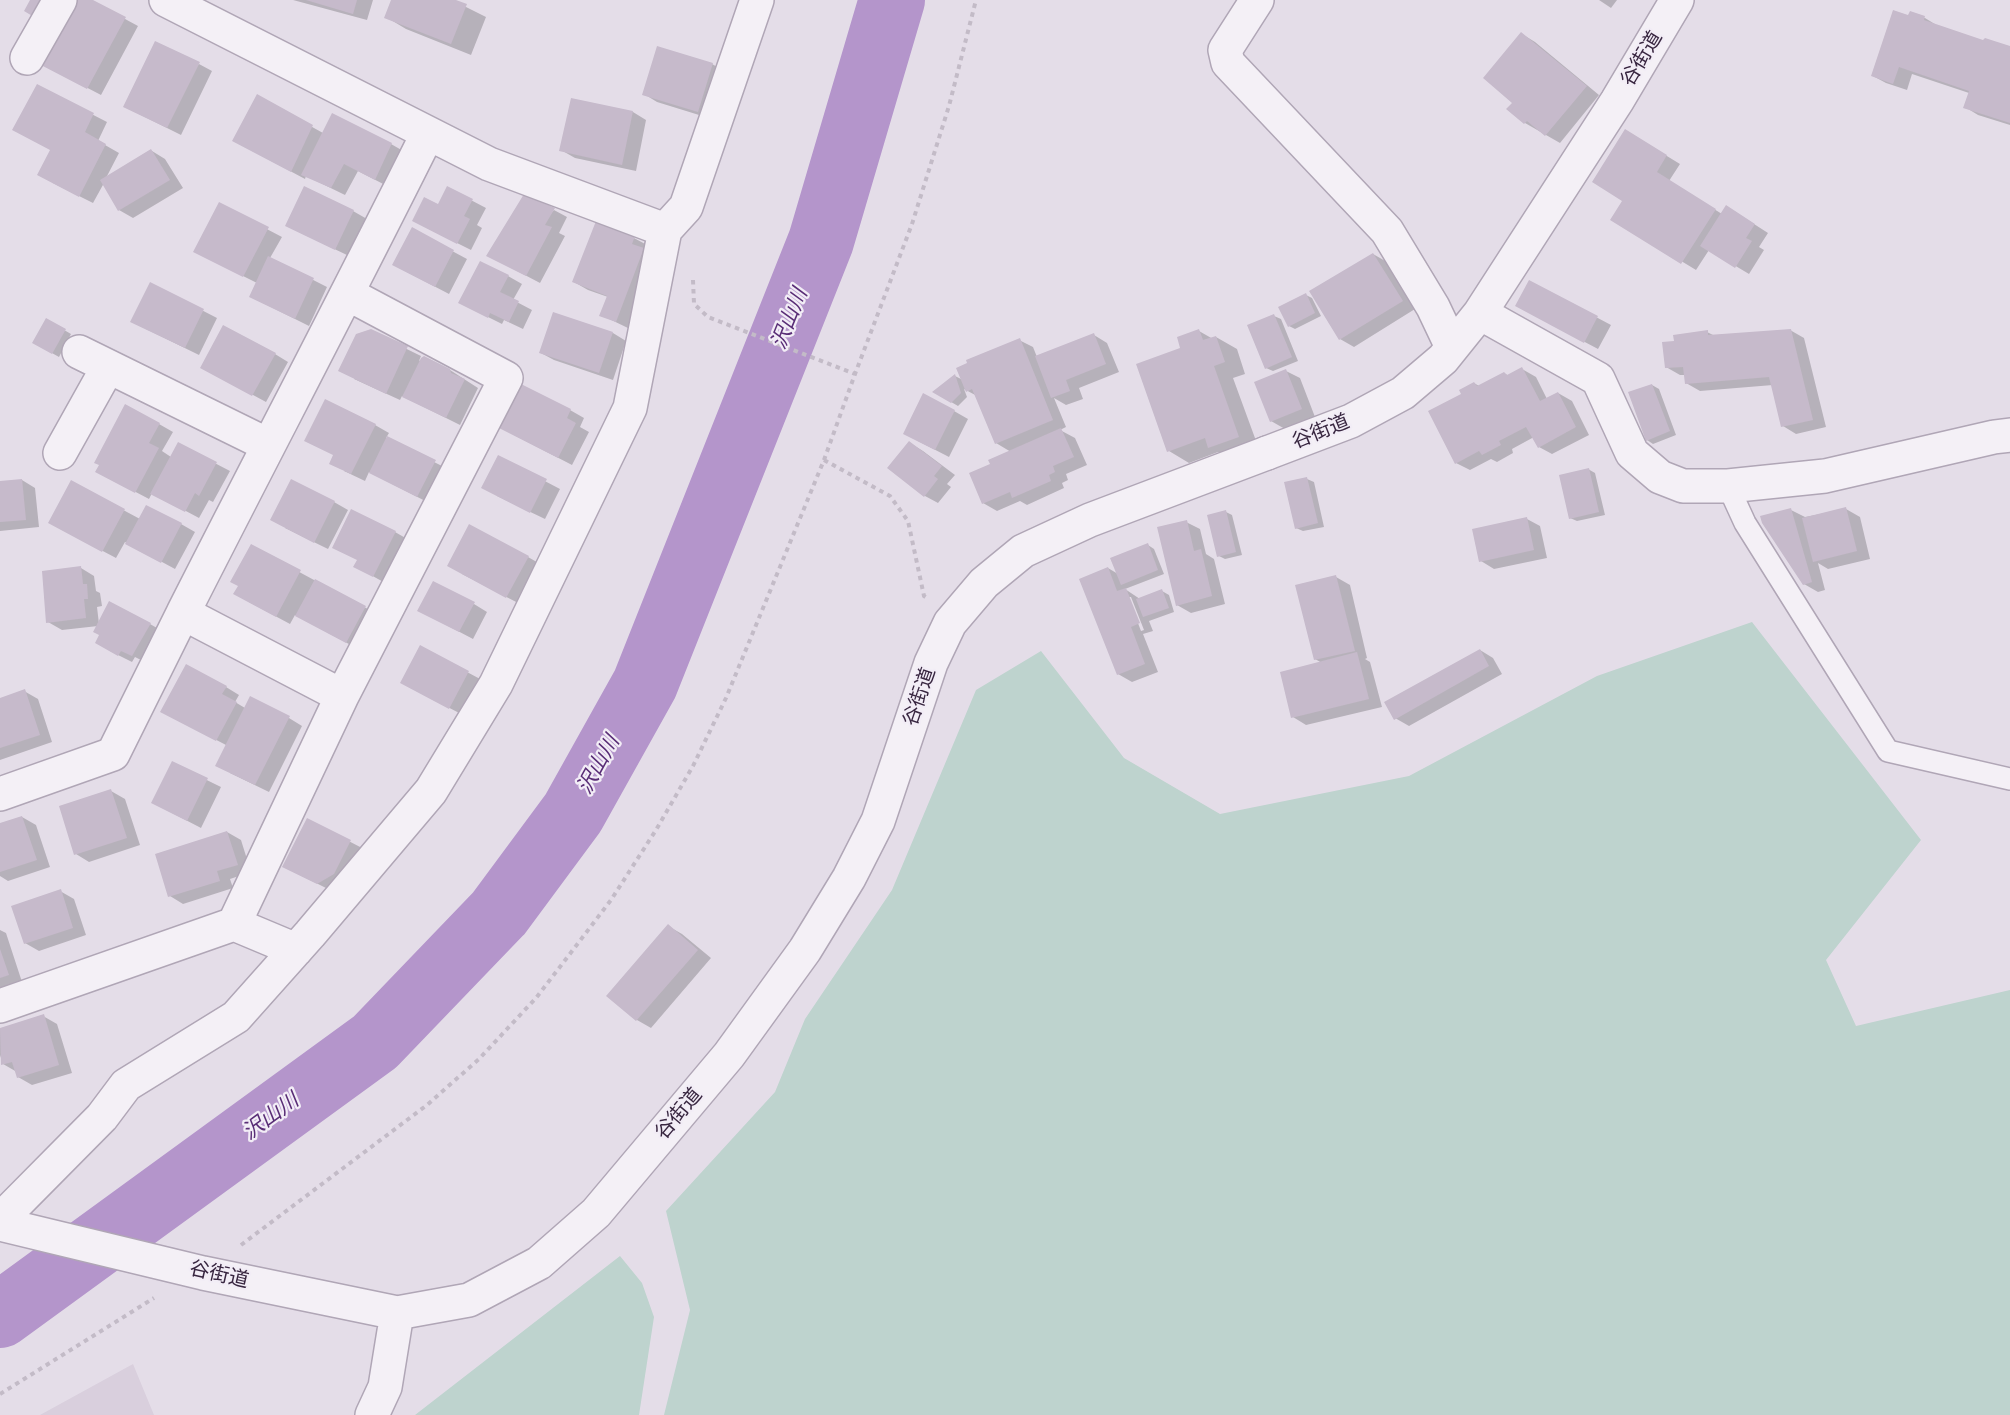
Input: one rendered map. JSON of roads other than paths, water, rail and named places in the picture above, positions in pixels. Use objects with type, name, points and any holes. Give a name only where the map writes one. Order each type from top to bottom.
[{"type":"street","points":[[27,58],[60,0]]},
{"type":"street","points":[[166,0],[489,164],[665,230]]},
{"type":"street","points":[[8,1225],[102,1117],[126,1085],[236,1017],[431,791],[496,684],[630,408],[665,230],[686,207],[757,0]]},
{"type":"street","points":[[1257,0],[1225,50],[1228,63],[1387,231],[1433,307],[1452,347]]},
{"type":"street","name":"谷街道","points":[[8,1225],[203,1273],[397,1313],[469,1300],[539,1263],[596,1213],[729,1055],[805,950],[849,878],[878,821],[931,663],[950,623],[984,583],[1023,551],[1089,520],[1351,421],[1404,393],[1443,359],[1480,314],[1617,101],[1677,0]]},
{"type":"street","points":[[0,794],[112,754],[428,133]]},
{"type":"street","points":[[234,924],[342,696],[506,378],[348,294]]},
{"type":"street","points":[[1480,314],[1598,379],[1632,453],[1660,477],[1683,486],[1728,486],[1824,476],[1995,436],[2010,435]]},
{"type":"street","points":[[80,352],[268,445]]},
{"type":"street","points":[[60,453],[108,367]]},
{"type":"street","points":[[183,613],[342,696]]},
{"type":"street","points":[[0,1006],[234,924],[296,950]]},
{"type":"street","points":[[372,1415],[386,1387],[397,1313]]},
{"type":"lane","points":[[1728,486],[1745,523],[1888,751],[2010,779]]},
{"type":"waterway","name":"沢山川","points":[[0,1315],[375,1042],[499,913],[573,813],[645,684],[821,241],[892,0]]}]
